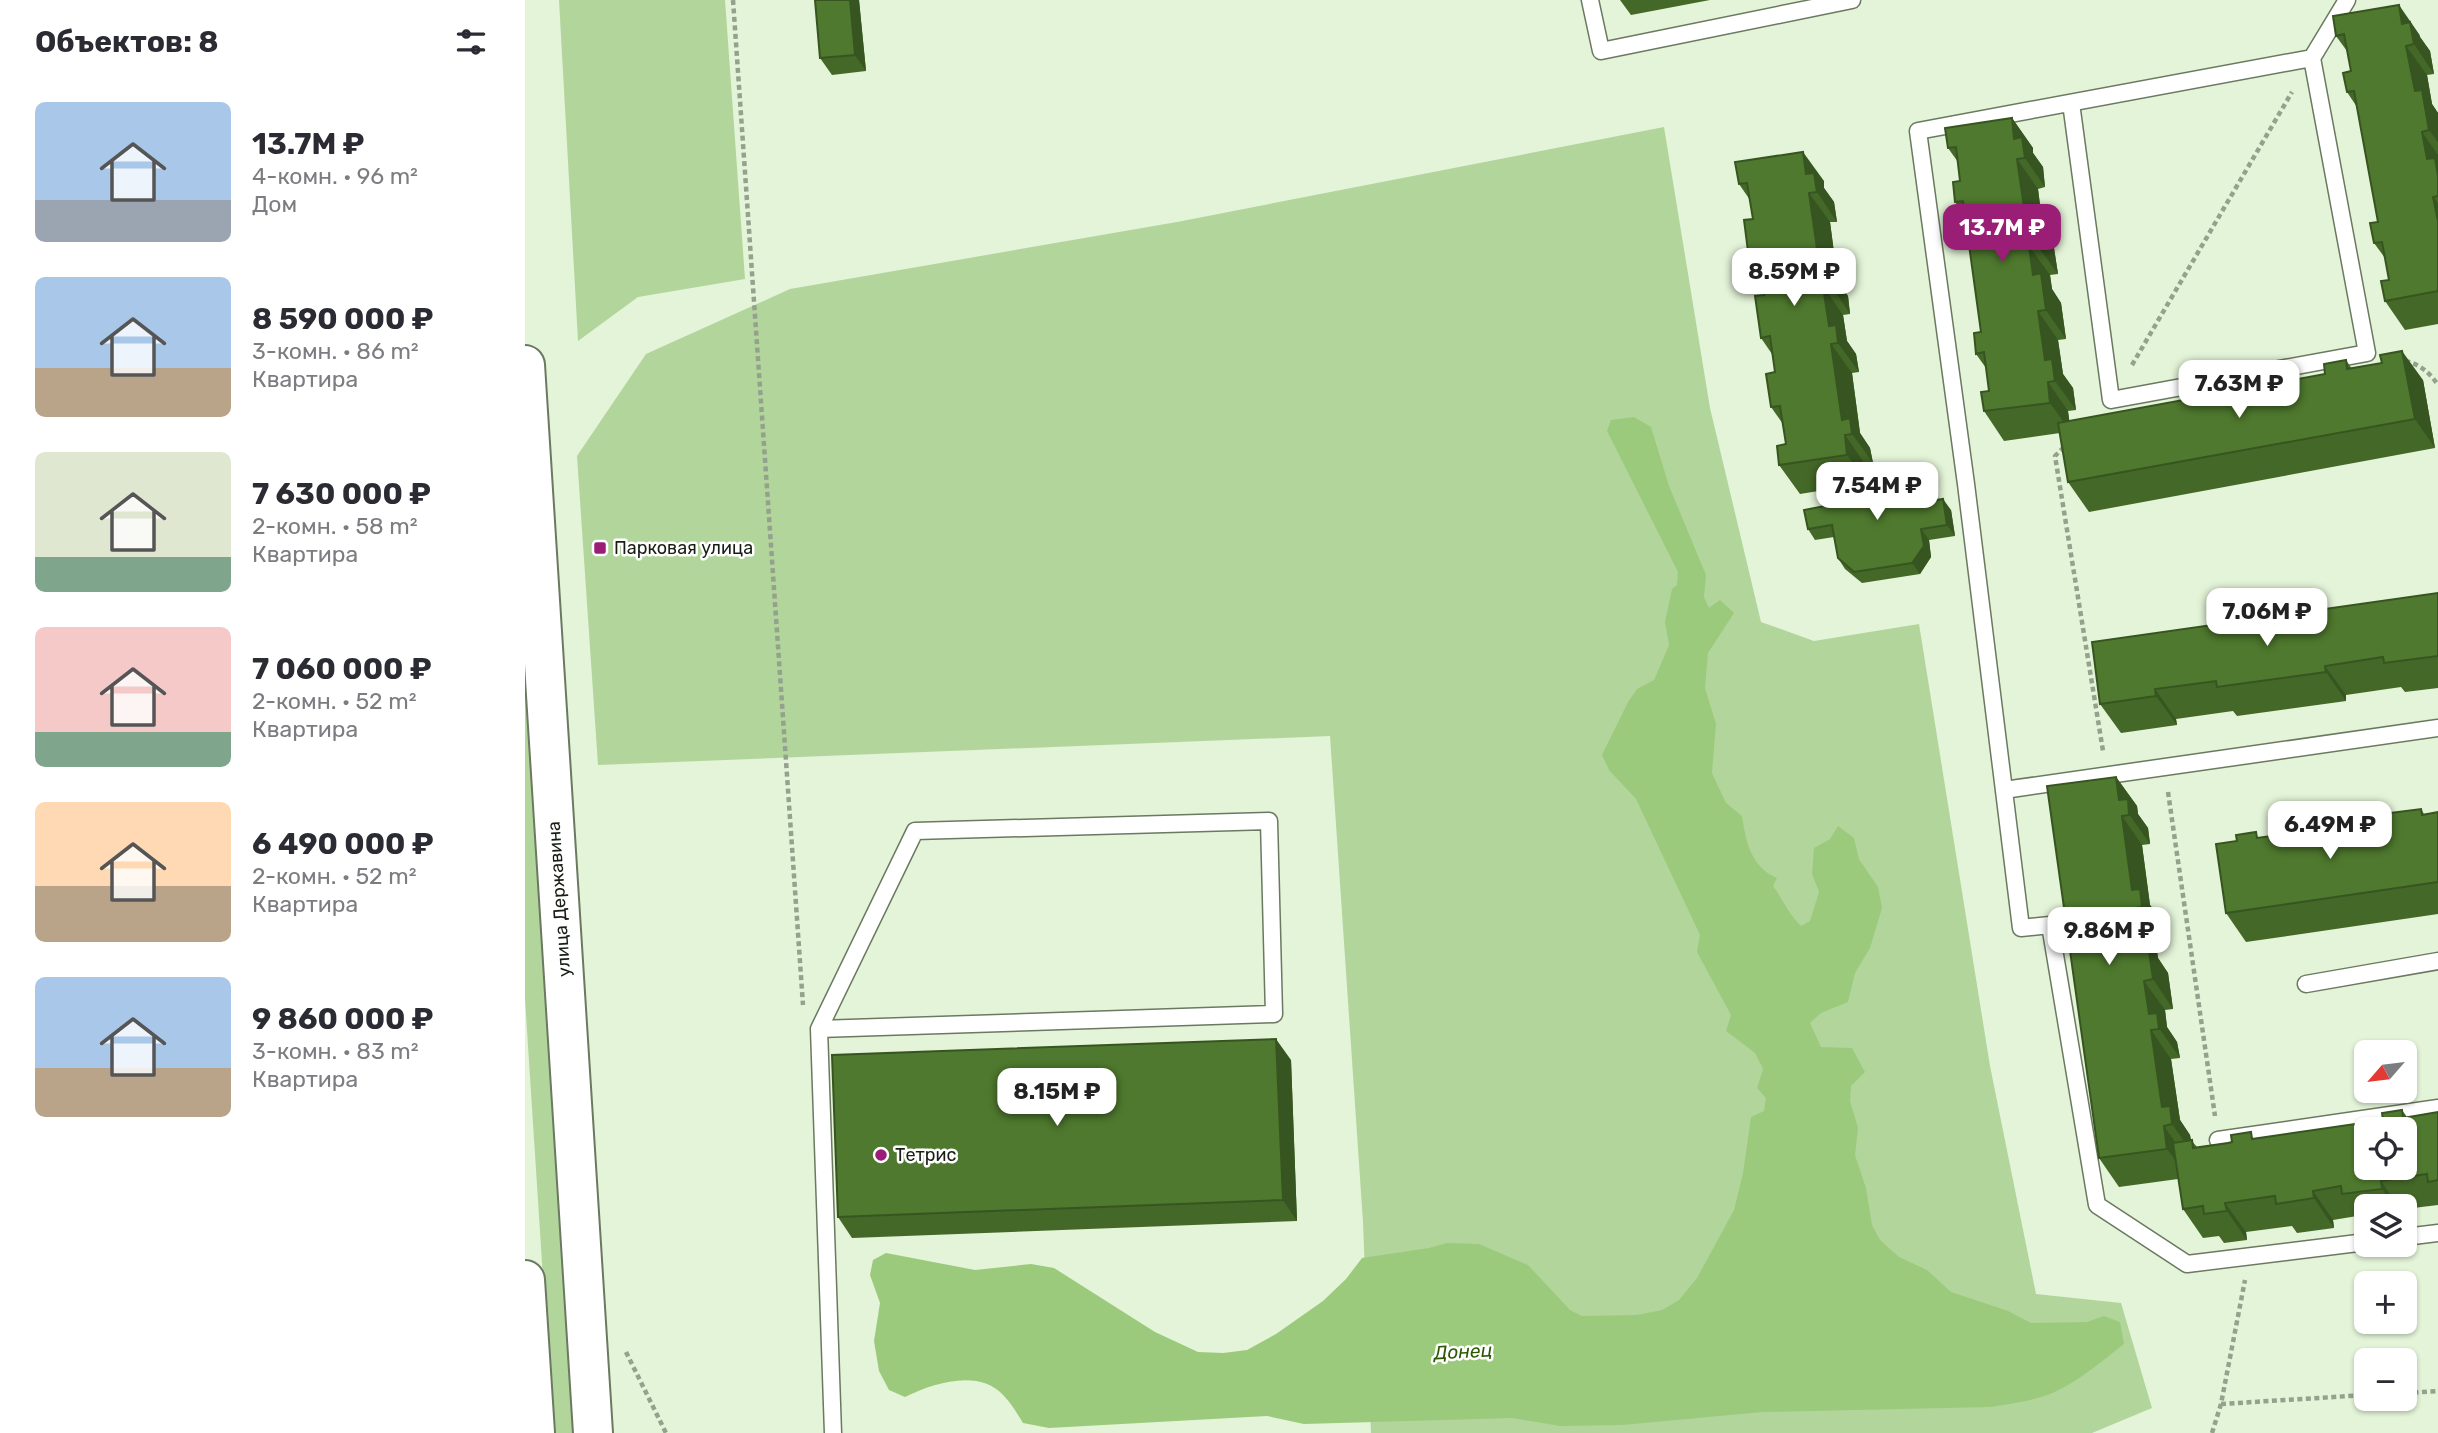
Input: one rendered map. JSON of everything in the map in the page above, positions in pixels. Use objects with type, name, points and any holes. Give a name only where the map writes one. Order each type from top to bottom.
[{"type":"main road","name":"улица Державина","points":[[525,365],[593,1433]]},
{"type":"main road","points":[[525,1280],[535,1433]]},
{"type":"lane","points":[[1590,0],[1601,51],[1852,0]]},
{"type":"lane","points":[[2071,103],[2111,400],[2367,353],[2312,58],[2347,0]]},
{"type":"lane","points":[[2312,58],[1918,131],[2021,928],[2049,925],[2097,1205],[2187,1264],[2354,1243]]},
{"type":"lane","points":[[2004,790],[2438,728]]},
{"type":"lane","points":[[819,1029],[1274,1014],[1269,821],[915,831],[819,1029],[833,1433]]},
{"type":"lane","points":[[2306,984],[2438,961]]},
{"type":"lane","points":[[2218,1140],[2438,1108]]},
{"type":"lane","points":[[2417,1236],[2438,1233]]},
{"type":"path","points":[[733,0],[804,1015]]},
{"type":"path","points":[[2367,353],[2415,363],[2431,375],[2438,385]]},
{"type":"path","points":[[2164,767],[2218,1140]]},
{"type":"path","points":[[2212,1433],[2221,1404],[2249,1256]]},
{"type":"path","points":[[625,1352],[666,1433]]},
{"type":"path","points":[[2417,1392],[2438,1391]]},
{"type":"path","points":[[2221,1404],[2354,1396]]},
{"type":"shaded area","points":[[559,0],[725,0],[745,279],[638,297],[578,341]]},
{"type":"shaded area","points":[[1664,127],[1710,408],[1761,622],[1814,641],[1919,624],[1990,1066],[2036,1294],[2121,1303],[2152,1408],[2092,1433],[1371,1433],[1363,1222],[1330,736],[598,765],[577,456],[646,354],[790,289],[1177,222]]},
{"type":"shaded area","points":[[525,637],[575,1433],[553,1433],[525,999]]},
{"type":"water","name":"Донец","points":[[1634,417],[1651,427],[1669,486],[1706,575],[1704,597],[1709,608],[1720,600],[1734,613],[1708,653],[1705,688],[1716,724],[1712,773],[1726,803],[1742,816],[1751,853],[1761,867],[1777,878],[1773,886],[1801,926],[1810,921],[1819,892],[1812,874],[1814,848],[1830,839],[1838,826],[1854,838],[1859,859],[1878,887],[1882,908],[1870,948],[1855,973],[1848,1002],[1821,1013],[1810,1023],[1821,1047],[1852,1048],[1865,1072],[1851,1086],[1850,1101],[1858,1128],[1855,1155],[1866,1188],[1872,1225],[1880,1240],[1899,1257],[1927,1270],[1951,1292],[2008,1311],[2031,1323],[2087,1322],[2104,1316],[2120,1322],[2124,1344],[2070,1384],[2036,1399],[2006,1405],[1763,1412],[1622,1425],[1560,1426],[1512,1418],[1304,1424],[1267,1416],[1049,1428],[1023,1423],[1004,1396],[994,1387],[982,1382],[970,1380],[942,1383],[905,1397],[889,1390],[879,1371],[874,1341],[880,1303],[870,1275],[873,1260],[886,1253],[975,1270],[1031,1264],[1054,1268],[1155,1332],[1198,1352],[1223,1353],[1247,1350],[1276,1334],[1323,1301],[1346,1279],[1362,1258],[1447,1243],[1479,1244],[1528,1265],[1570,1310],[1582,1316],[1637,1315],[1662,1310],[1679,1300],[1697,1278],[1734,1210],[1743,1173],[1751,1117],[1764,1111],[1766,1098],[1757,1088],[1763,1069],[1755,1053],[1726,1031],[1731,1015],[1697,952],[1700,935],[1636,799],[1609,770],[1602,755],[1637,689],[1654,680],[1669,645],[1665,622],[1672,589],[1677,585],[1678,572],[1607,431],[1611,420]]},
{"type":"building","points":[[815,0],[850,0],[855,55],[820,58]]},
{"type":"building","points":[[2399,5],[2402,24],[2410,22],[2414,44],[2406,46],[2415,91],[2422,90],[2429,130],[2422,132],[2427,159],[2435,158],[2438,176],[2438,196],[2433,197],[2438,221],[2438,291],[2385,301],[2381,281],[2389,280],[2382,242],[2374,243],[2370,223],[2378,222],[2354,91],[2347,92],[2343,73],[2351,71],[2344,34],[2336,36],[2333,16]]},
{"type":"building","points":[[2012,118],[2014,139],[2022,137],[2025,158],[2017,159],[2024,207],[2032,206],[2037,245],[2029,246],[2033,275],[2041,273],[2046,310],[2038,311],[2045,360],[2052,359],[2055,381],[2048,382],[2050,403],[1984,411],[1981,392],[1989,391],[1984,352],[1976,354],[1974,333],[1981,332],[1963,201],[1955,202],[1953,182],[1960,181],[1956,147],[1948,148],[1945,128]]},
{"type":"building","points":[[1803,152],[1806,174],[1814,173],[1817,192],[1809,193],[1820,269],[1828,267],[1830,285],[1823,286],[1829,326],[1836,325],[1838,343],[1831,344],[1842,420],[1850,418],[1852,434],[1845,435],[1847,455],[1779,465],[1777,446],[1786,444],[1780,406],[1771,407],[1766,374],[1775,372],[1770,336],[1761,338],[1755,296],[1764,295],[1759,258],[1749,259],[1744,220],[1753,219],[1747,183],[1739,184],[1735,162]]},
{"type":"building","points":[[2402,351],[2415,419],[2068,482],[2058,423],[2325,374],[2324,364],[2346,360],[2347,369],[2382,363],[2380,355]]},
{"type":"building","points":[[1900,474],[1914,486],[1917,503],[1943,499],[1947,525],[1921,529],[1924,546],[1912,563],[1854,572],[1838,558],[1832,525],[1808,529],[1804,510],[1830,505],[1829,500],[1841,483]]},
{"type":"building","points":[[2438,593],[2438,656],[2384,663],[2383,657],[2325,666],[2326,672],[2319,673],[2217,687],[2216,681],[2155,689],[2156,696],[2100,704],[2092,642]]},
{"type":"building","points":[[2116,777],[2119,800],[2128,799],[2129,815],[2122,816],[2132,890],[2140,889],[2142,907],[2134,908],[2139,945],[2148,944],[2153,979],[2144,981],[2149,1014],[2157,1013],[2159,1029],[2151,1030],[2162,1107],[2170,1106],[2172,1124],[2164,1126],[2167,1149],[2099,1158],[2047,786]]},
{"type":"building","points":[[2421,809],[2422,815],[2438,812],[2438,882],[2226,913],[2216,844],[2237,841],[2236,835],[2256,832],[2257,838],[2331,828],[2330,821],[2348,819],[2349,825],[2383,820],[2383,814]]},
{"type":"building","points":[[1276,1039],[1283,1200],[838,1217],[832,1055]]},
{"type":"building","points":[[2402,1110],[2403,1117],[2383,1117],[2382,1113]]},
{"type":"building","points":[[2438,1112],[2438,1180],[2428,1182],[2427,1174],[2417,1176],[2417,1117],[2409,1117]]},
{"type":"building","points":[[2354,1124],[2354,1180],[2388,1180],[2381,1181],[2382,1189],[2342,1194],[2341,1186],[2313,1191],[2314,1198],[2276,1204],[2275,1196],[2225,1203],[2227,1211],[2204,1214],[2203,1206],[2183,1209],[2173,1143],[2192,1140],[2193,1148],[2232,1142],[2231,1135],[2251,1132],[2252,1139]]},
{"type":"place","name":"Парковая улица","points":[[600,548]]},
{"type":"place","name":"Тетрис","points":[[881,1155]]}]
